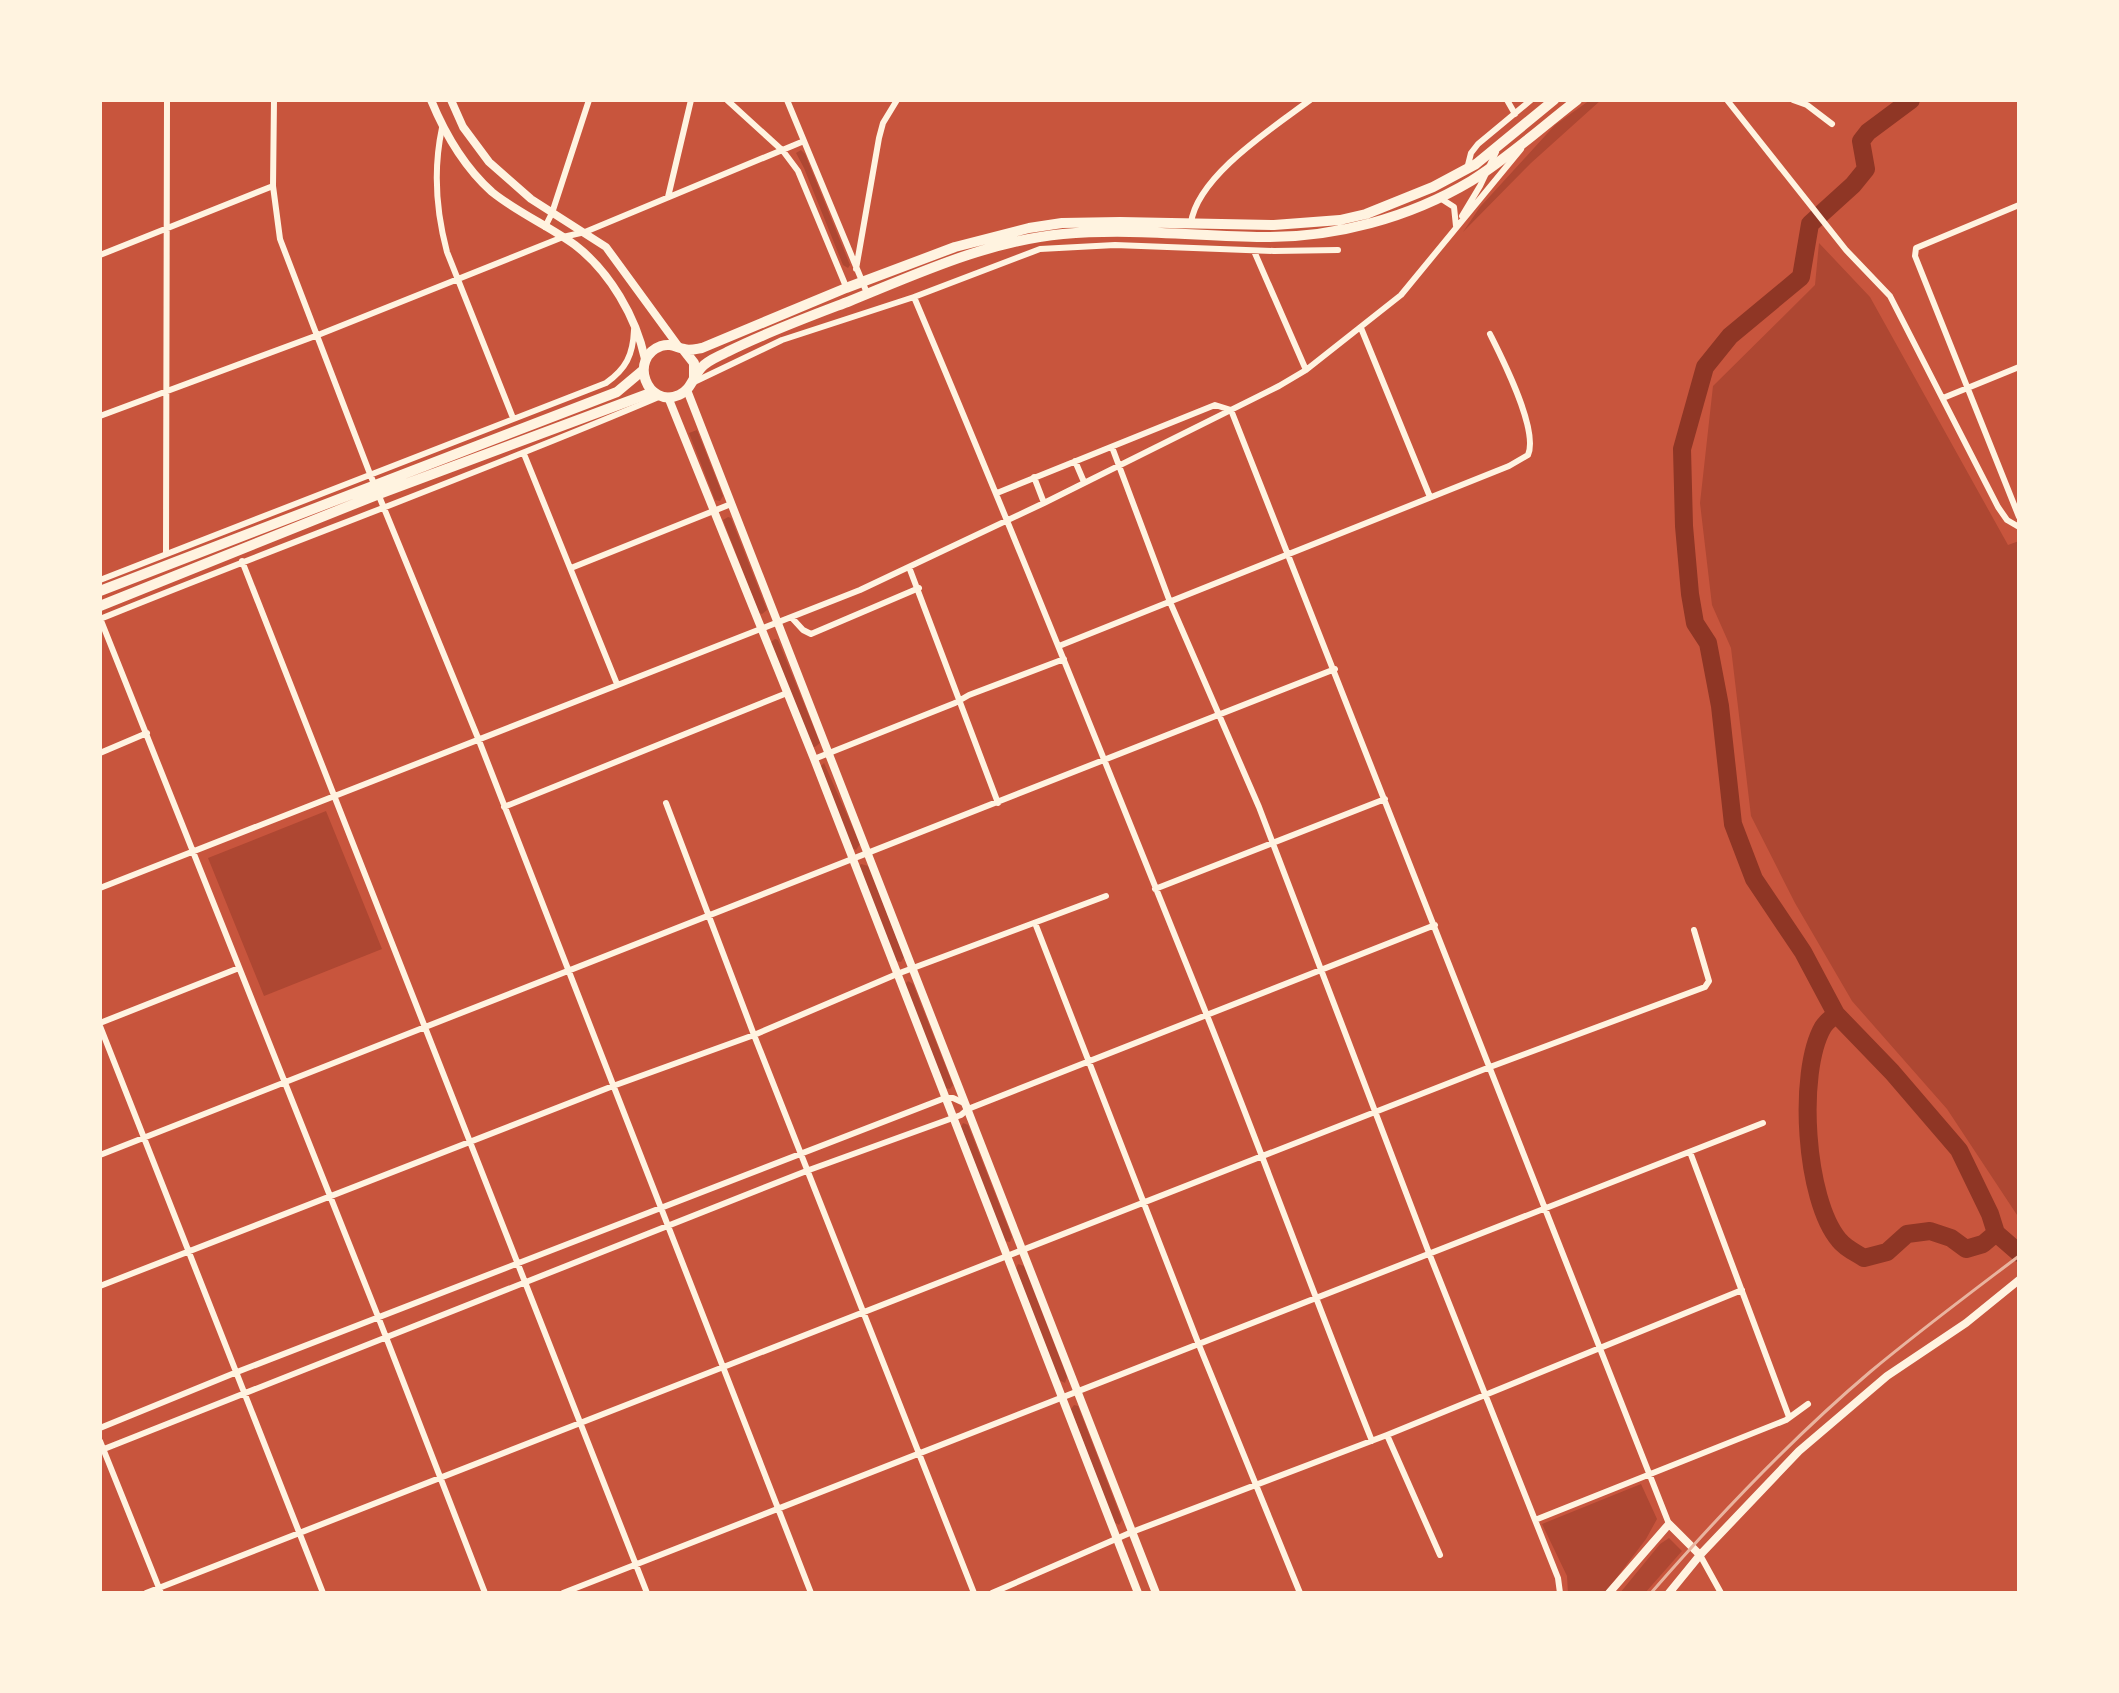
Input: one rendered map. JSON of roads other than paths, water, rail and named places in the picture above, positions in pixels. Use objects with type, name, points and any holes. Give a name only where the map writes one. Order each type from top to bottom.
[{"type":"highway","points":[[661,395],[645,382],[642,371],[645,359],[659,347],[702,348],[846,288],[978,240],[1062,223],[1274,225],[1340,220],[1388,207],[1467,169],[1554,100]]},
{"type":"highway","points":[[100,591],[377,490],[661,395],[678,396],[707,362],[756,337],[1003,244],[1035,238],[1120,231],[1298,236],[1337,231],[1391,217],[1440,198],[1486,169],[1577,100]]},
{"type":"highway","points":[[681,348],[694,363],[691,383]]},
{"type":"highway","points":[[100,606],[617,392],[642,371]]},
{"type":"street","points":[[166,552],[167,100]]},
{"type":"street","points":[[274,100],[273,186],[280,239],[811,1593]]},
{"type":"street","points":[[431,100],[442,128],[479,179],[513,208],[583,252],[604,276],[622,299],[634,323],[645,359]]},
{"type":"street","points":[[451,100],[463,127],[489,162],[507,180],[552,213],[606,247],[681,348]]},
{"type":"street","points":[[545,227],[589,100]]},
{"type":"street","points":[[668,197],[691,100]]},
{"type":"street","points":[[727,100],[783,151],[798,171],[851,300]]},
{"type":"street","points":[[787,100],[867,293]]},
{"type":"street","points":[[856,269],[879,138],[883,123],[897,100]]},
{"type":"street","points":[[1191,223],[1192,210],[1199,196],[1238,155],[1310,100]]},
{"type":"street","points":[[1507,100],[1515,114]]},
{"type":"street","points":[[1467,169],[1471,153],[1478,144],[1531,100]]},
{"type":"street","points":[[1727,100],[1840,243],[1890,296],[1998,507],[2007,520],[2019,527]]},
{"type":"street","points":[[1793,100],[1807,105],[1832,124]]},
{"type":"street","points":[[442,128],[437,150],[439,224],[457,279],[513,418]]},
{"type":"street","points":[[1456,226],[1475,208],[1532,135]]},
{"type":"street","points":[[100,416],[318,335],[563,237],[585,232],[804,141]]},
{"type":"street","points":[[100,888],[478,738],[778,624],[1009,520],[1231,410],[1306,370],[1401,295],[1456,226],[1480,186],[1499,145]]},
{"type":"street","points":[[100,255],[273,186]]},
{"type":"street","points":[[1440,198],[1454,207],[1456,226]]},
{"type":"street","points":[[2019,205],[1916,248],[1915,256],[2019,517]]},
{"type":"street","points":[[1035,238],[1061,246]]},
{"type":"street","points":[[1156,1593],[731,504],[700,420],[691,383],[782,340],[914,297],[1026,252],[1061,246],[1338,250]]},
{"type":"street","points":[[1254,251],[1306,370]]},
{"type":"street","points":[[914,297],[1009,520],[1207,1015],[1372,1441]]},
{"type":"street","points":[[100,580],[606,383],[627,364],[633,348],[634,323]]},
{"type":"street","points":[[1361,328],[1430,497]]},
{"type":"street","points":[[1059,646],[1509,466],[1528,455],[1531,450],[1529,431],[1513,380],[1490,334]]},
{"type":"street","points":[[1943,398],[2019,367]]},
{"type":"street","points":[[485,1593],[100,618],[524,454],[661,395],[679,426],[814,759],[1138,1593]]},
{"type":"street","points":[[997,493],[1215,405],[1231,410]]},
{"type":"street","points":[[1231,410],[1669,1524],[1700,1555],[1721,1593]]},
{"type":"street","points":[[679,426],[692,430],[700,420]]},
{"type":"street","points":[[1112,447],[1170,602],[1273,844],[1429,1253],[1558,1578],[1560,1593]]},
{"type":"street","points":[[524,454],[617,684]]},
{"type":"street","points":[[1075,461],[1084,482]]},
{"type":"street","points":[[1034,477],[1044,503]]},
{"type":"street","points":[[571,568],[731,504]]},
{"type":"street","points":[[242,561],[528,1283],[647,1593]]},
{"type":"street","points":[[909,567],[998,803]]},
{"type":"street","points":[[792,618],[811,634],[919,588]]},
{"type":"street","points":[[814,759],[1064,659]]},
{"type":"street","points":[[100,1155],[1335,669]]},
{"type":"street","points":[[504,807],[787,693]]},
{"type":"street","points":[[100,753],[147,733]]},
{"type":"street","points":[[1155,889],[1385,799]]},
{"type":"street","points":[[666,803],[974,1593]]},
{"type":"street","points":[[100,1286],[613,1086],[754,1035],[897,974],[1106,896]]},
{"type":"street","points":[[1035,923],[1254,1485],[1300,1593]]},
{"type":"street","points":[[104,1449],[1435,925]]},
{"type":"street","points":[[146,1593],[1490,1067],[1705,987],[1709,981],[1694,930]]},
{"type":"street","points":[[239,968],[100,1024],[323,1593]]},
{"type":"street","points":[[100,1428],[945,1098],[962,1101],[968,1109]]},
{"type":"street","points":[[563,1593],[1763,1123]]},
{"type":"street","points":[[1690,1152],[1789,1417]]},
{"type":"street","points":[[1669,1593],[1700,1555],[1799,1451],[1861,1396],[2019,1280]]},
{"type":"street","points":[[992,1593],[1117,1538],[1372,1441],[1742,1290]]},
{"type":"street","points":[[1535,1520],[1789,1417],[1808,1404]]},
{"type":"street","points":[[1387,1435],[1440,1555]]},
{"type":"street","points":[[100,1441],[160,1590]]},
{"type":"street","points":[[1609,1593],[1669,1524]]},
{"type":"waterway","points":[[1911,100],[1868,132],[1861,141],[1866,169],[1810,224],[1801,277],[1730,336],[1705,367],[1682,449],[1690,594],[1695,623],[1708,643],[1720,706],[1733,824],[1754,879],[1803,952],[1836,1014],[1892,1072],[1959,1150],[1996,1233],[2019,1253]]},
{"type":"waterway","points":[[1836,1014],[1823,1027],[1815,1047],[1810,1074],[1808,1135],[1818,1196],[1827,1221],[1839,1240],[1864,1258],[1887,1252],[1907,1234],[1930,1231],[1951,1238],[1966,1249],[1983,1244],[1996,1233]]},
{"type":"railway","points":[[1651,1593],[1756,1478],[1812,1424],[1906,1342],[2019,1256]]}]
